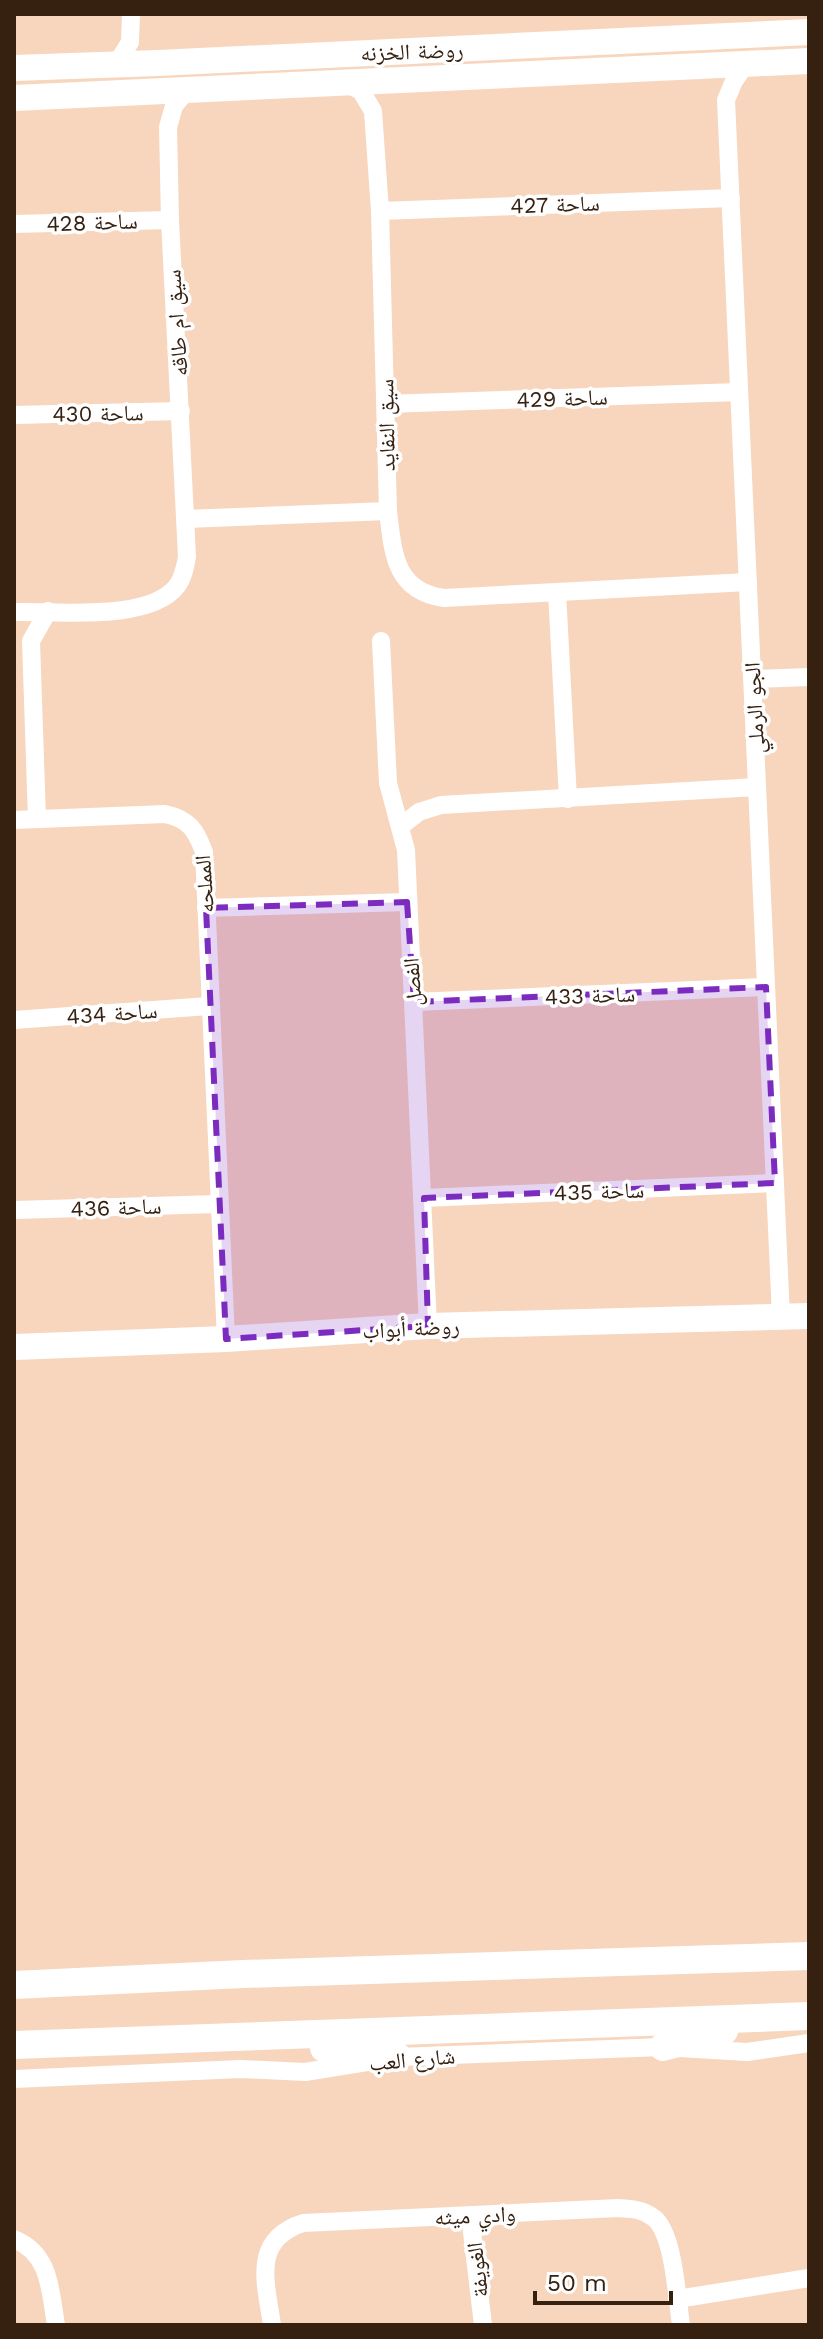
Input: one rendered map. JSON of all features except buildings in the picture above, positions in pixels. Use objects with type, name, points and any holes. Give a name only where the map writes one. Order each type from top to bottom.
[{"type":"main road","points":[[14,1985],[243,1974],[809,1956]]},
{"type":"main road","name":"شارع العب","points":[[14,2045],[809,2016]]},
{"type":"main road","points":[[663,2047],[772,2018]]},
{"type":"main road","points":[[232,2038],[398,2057]]},
{"type":"street","points":[[131,23],[141,51],[158,63]]},
{"type":"street","points":[[116,65],[126,51],[131,23]]},
{"type":"street","name":"روضة الخزنه","points":[[14,68],[809,32]]},
{"type":"street","name":"روضة الخزنه","points":[[14,98],[809,61]]},
{"type":"street","points":[[726,100],[746,64]]},
{"type":"street","points":[[698,66],[715,80],[726,100]]},
{"type":"street","points":[[373,111],[380,91],[393,80]]},
{"type":"street","points":[[343,82],[361,91],[373,111]]},
{"type":"street","name":"سيق ام طاقه","points":[[14,612],[140,609],[166,596],[183,575],[187,557],[186,519],[168,127],[174,106],[187,90]]},
{"type":"street","points":[[141,92],[157,107],[168,127]]},
{"type":"street","name":"الجو الرملي","points":[[726,100],[781,1317]]},
{"type":"street","name":"سيق النفايد","points":[[373,111],[380,211],[388,511],[393,550],[398,568],[406,580],[431,596],[444,598],[748,582]]},
{"type":"street","name":"ساحة 427","points":[[380,211],[731,198]]},
{"type":"street","name":"ساحة 428","points":[[14,224],[170,220]]},
{"type":"street","name":"ساحة 429","points":[[386,404],[739,392]]},
{"type":"street","name":"ساحة 430","points":[[14,415],[181,411]]},
{"type":"street","points":[[186,519],[388,511]]},
{"type":"street","points":[[557,592],[568,799]]},
{"type":"street","points":[[37,819],[31,641],[48,611]]},
{"type":"street","points":[[14,621],[31,641]]},
{"type":"street","name":"الفصل","points":[[381,641],[388,783],[406,850],[428,1326]]},
{"type":"street","points":[[752,679],[809,677]]},
{"type":"street","points":[[401,826],[419,812],[441,805],[757,787]]},
{"type":"street","name":"المملحه","points":[[14,820],[165,814],[192,825],[204,852],[226,1339]]},
{"type":"street","points":[[206,908],[407,902]]},
{"type":"street","name":"ساحة 433","points":[[414,1002],[766,987]]},
{"type":"street","name":"ساحة 434","points":[[14,1020],[209,1006]]},
{"type":"street","name":"ساحة 435","points":[[424,1198],[775,1183]]},
{"type":"street","name":"ساحة 436","points":[[14,1210],[218,1204]]},
{"type":"street","name":"روضة أبواب","points":[[14,1347],[226,1339],[428,1326],[809,1316]]},
{"type":"street","name":"شارع العب","points":[[14,2079],[224,2070],[305,2072],[398,2057],[663,2047],[747,2052],[809,2043]]},
{"type":"street","name":"وادي ميثه","points":[[272,2325],[266,2257],[280,2235],[303,2223],[637,2209],[654,2217],[665,2232],[681,2325]]},
{"type":"street","name":"الغويفة","points":[[470,2215],[483,2325]]},
{"type":"street","points":[[14,2239],[28,2246],[45,2266],[56,2325]]},
{"type":"street","points":[[677,2299],[809,2278]]},
{"type":"highlighted area","points":[[407,902],[414,1002],[766,987],[775,1183],[424,1198],[428,1326],[226,1339],[206,908]]}]
